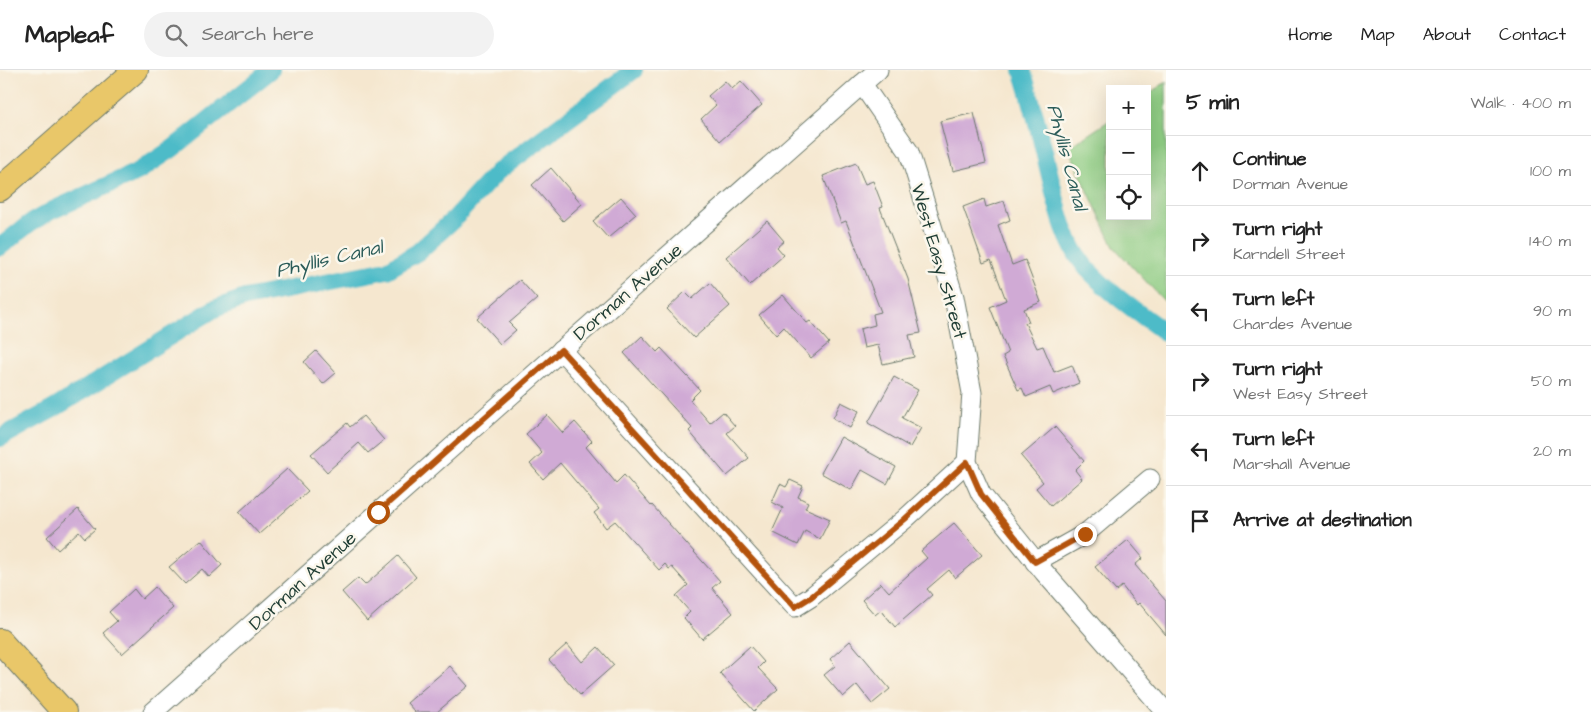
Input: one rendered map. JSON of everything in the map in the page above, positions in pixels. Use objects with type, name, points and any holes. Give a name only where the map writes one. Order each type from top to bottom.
[{"type":"main road","points":[[0,189],[136,70]]},
{"type":"main road","points":[[0,641],[64,712]]},
{"type":"street","name":"Dorman Avenue","points":[[153,712],[878,70]]},
{"type":"street","name":"West Easy Street","points":[[862,84],[909,152],[954,297],[972,393],[967,462],[981,494],[1035,562],[1166,712]]},
{"type":"street","points":[[561,350],[795,607],[811,597],[905,519],[967,462]]},
{"type":"street","points":[[1035,562],[1085,534],[1150,479]]},
{"type":"green space","points":[[1166,82],[1166,303],[1114,247],[1068,148],[1106,123],[1106,220],[1151,220],[1151,92]]},
{"type":"building","points":[[725,81],[732,89],[741,81],[762,105],[720,141],[701,119],[716,105],[708,96]]},
{"type":"building","points":[[974,113],[986,163],[953,171],[940,121]]},
{"type":"building","points":[[856,163],[865,184],[873,181],[883,207],[880,208],[908,279],[921,333],[909,335],[914,357],[883,364],[878,345],[864,348],[860,329],[875,325],[873,314],[881,312],[846,221],[841,223],[823,176]]},
{"type":"building","points":[[551,168],[582,204],[563,221],[532,185]]},
{"type":"building","points":[[621,197],[636,214],[608,238],[593,221]]},
{"type":"building","points":[[984,199],[986,207],[1004,201],[1010,220],[998,225],[1012,265],[1025,260],[1041,302],[1024,309],[1029,322],[1025,323],[1037,348],[1043,346],[1054,372],[1072,365],[1079,383],[1053,394],[1050,387],[1026,397],[1022,388],[1018,390],[1003,356],[1008,353],[990,307],[1006,300],[991,260],[983,263],[963,207]]},
{"type":"building","points":[[767,221],[784,241],[777,247],[784,255],[750,285],[726,257]]},
{"type":"building","points":[[520,280],[537,299],[509,323],[516,330],[500,344],[477,318]]},
{"type":"building","points":[[710,283],[730,306],[694,338],[667,309],[685,292],[692,299]]},
{"type":"building","points":[[783,295],[807,323],[810,321],[829,343],[811,358],[784,327],[776,335],[759,315]]},
{"type":"building","points":[[642,336],[657,352],[661,348],[700,390],[690,400],[710,423],[723,412],[735,426],[727,433],[749,458],[727,476],[689,431],[692,428],[624,353]]},
{"type":"building","points":[[316,351],[336,373],[323,384],[304,362]]},
{"type":"building","points":[[894,377],[918,390],[902,418],[921,428],[910,447],[868,423]]},
{"type":"building","points":[[841,402],[859,411],[850,428],[833,418]]},
{"type":"building","points":[[547,415],[563,433],[575,422],[592,441],[586,447],[616,483],[624,475],[720,581],[712,588],[733,613],[702,639],[684,618],[690,612],[676,596],[688,585],[672,567],[669,569],[665,564],[659,570],[615,521],[606,528],[594,513],[599,509],[560,463],[543,479],[530,464],[542,453],[526,434]]},
{"type":"building","points":[[363,416],[384,440],[368,453],[359,443],[327,472],[311,454],[347,423],[350,427]]},
{"type":"building","points":[[1055,427],[1084,461],[1075,470],[1082,479],[1051,506],[1036,488],[1043,482],[1021,456]]},
{"type":"building","points":[[841,437],[896,467],[887,484],[862,470],[851,490],[821,473]]},
{"type":"building","points":[[287,469],[308,491],[259,534],[239,512]]},
{"type":"building","points":[[790,480],[803,486],[798,497],[808,502],[805,508],[830,519],[820,539],[805,531],[798,545],[772,532],[783,508],[772,502],[780,484],[786,487]]},
{"type":"building","points":[[78,509],[95,529],[85,538],[79,531],[58,550],[47,537]]},
{"type":"building","points":[[954,523],[982,555],[955,578],[949,570],[927,589],[932,595],[895,627],[881,610],[875,615],[862,600],[881,583],[889,592],[927,558],[921,551]]},
{"type":"building","points":[[201,540],[222,565],[209,577],[202,569],[185,584],[169,567]]},
{"type":"building","points":[[1128,540],[1143,558],[1135,565],[1166,601],[1166,635],[1139,603],[1137,605],[1122,586],[1116,591],[1095,567]]},
{"type":"building","points":[[398,556],[416,577],[367,621],[342,592],[358,578],[365,585]]},
{"type":"building","points":[[155,587],[173,608],[122,654],[103,633],[117,621],[109,612],[134,589],[142,599]]},
{"type":"building","points":[[850,641],[890,689],[872,704],[857,685],[843,697],[824,675],[835,666],[830,659]]},
{"type":"building","points":[[567,644],[582,662],[598,647],[614,665],[580,695],[549,660]]},
{"type":"building","points":[[750,646],[764,662],[758,668],[778,689],[754,711],[720,673]]},
{"type":"building","points":[[450,666],[468,686],[437,712],[415,712],[407,703]]},
{"type":"waterway","name":"Phyllis Canal","points":[[0,247],[30,223],[53,210],[139,171],[172,149],[271,70]]},
{"type":"waterway","name":"Phyllis Canal","points":[[0,438],[53,409],[214,309],[245,298],[387,270],[418,252],[454,219],[497,172],[634,70]]},
{"type":"waterway","name":"Phyllis Canal","points":[[1022,70],[1060,213],[1067,235],[1077,256],[1102,284],[1166,333]]},
{"type":"route","points":[[378,512],[561,350],[795,607],[811,597],[905,519],[967,462],[981,494],[1035,562],[1085,534]]}]
